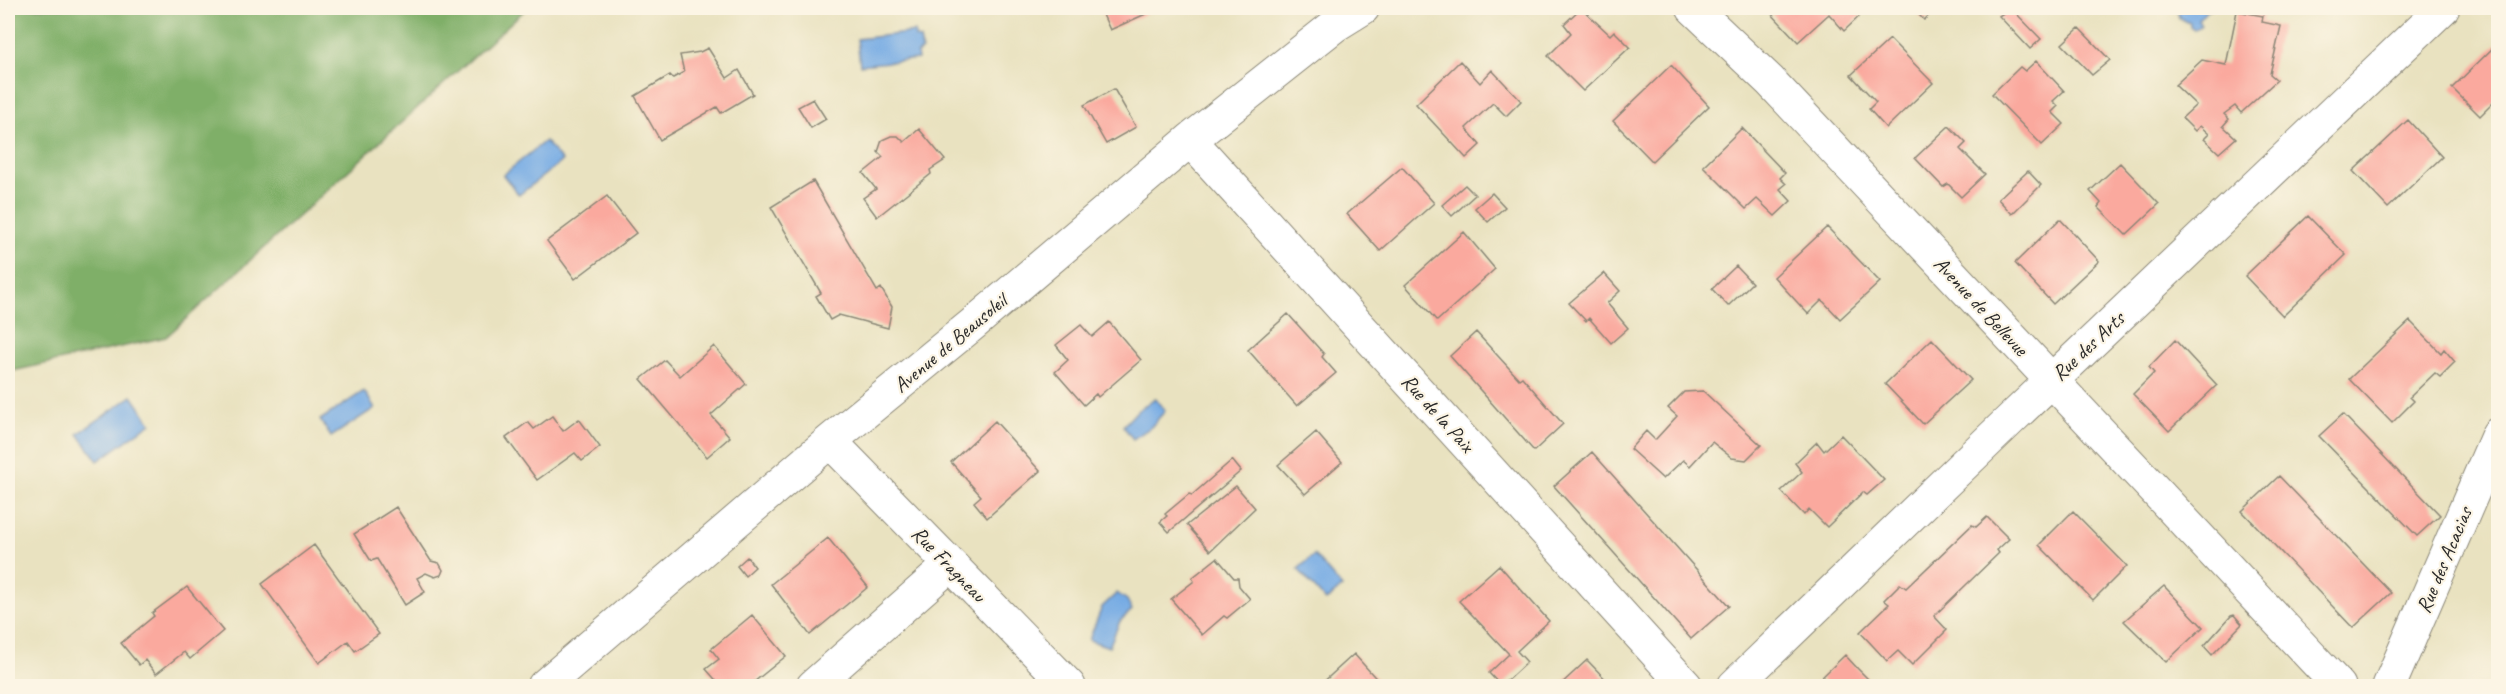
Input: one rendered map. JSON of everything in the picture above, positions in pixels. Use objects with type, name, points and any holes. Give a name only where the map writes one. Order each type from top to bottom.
[{"type":"street","name":"Avenue de Beausoleil","points":[[544,687],[830,441],[973,324],[1190,140],[1334,26],[1363,8]]},
{"type":"street","name":"Avenue de Bellevue","points":[[1693,8],[1770,81],[2339,687]]},
{"type":"street","name":"Rue des Arts","points":[[1734,687],[2443,8]]},
{"type":"street","name":"Rue de la Paix","points":[[1190,140],[1686,687]]},
{"type":"street","name":"Rue des Acacias","points":[[2389,687],[2499,434]]},
{"type":"street","name":"Rue Fragneau","points":[[830,441],[1069,687]]},
{"type":"street","points":[[813,687],[950,565]]},
{"type":"green space","points":[[8,8],[527,8],[166,337],[8,372]]},
{"type":"water","points":[[2177,8],[2211,8],[2198,19],[2201,25],[2194,30],[2190,27],[2190,23],[2179,18]]},
{"type":"water","points":[[915,32],[915,38],[920,39],[922,50],[917,54],[918,59],[860,65],[857,39]]},
{"type":"water","points":[[545,141],[562,161],[519,195],[503,175]]},
{"type":"water","points":[[364,391],[375,408],[331,437],[320,420]]},
{"type":"water","points":[[132,396],[151,423],[98,461],[78,434]]},
{"type":"water","points":[[1155,398],[1165,411],[1151,427],[1133,439],[1123,426],[1137,411]]},
{"type":"water","points":[[1314,555],[1342,587],[1326,601],[1298,569]]},
{"type":"water","points":[[1117,593],[1127,600],[1132,610],[1120,621],[1109,647],[1089,640],[1102,607]]},
{"type":"building","points":[[1100,8],[1159,8],[1110,30]]},
{"type":"building","points":[[1581,8],[1610,35],[1614,31],[1630,47],[1583,91],[1548,56],[1571,33],[1564,24]]},
{"type":"building","points":[[1772,8],[1861,8],[1864,12],[1844,31],[1829,14],[1798,42],[1769,11]]},
{"type":"building","points":[[1912,8],[1937,8],[1924,20]]},
{"type":"building","points":[[2011,8],[2041,39],[2030,49],[1999,16]]},
{"type":"building","points":[[2237,11],[2263,16],[2262,22],[2281,26],[2270,74],[2277,80],[2241,113],[2235,106],[2224,114],[2229,119],[2223,126],[2236,138],[2219,153],[2204,139],[2209,134],[2200,126],[2195,131],[2182,118],[2196,105],[2175,85],[2202,60],[2226,65]]},
{"type":"building","points":[[2079,28],[2110,60],[2092,75],[2062,44]]},
{"type":"building","points":[[1890,39],[1933,83],[1886,128],[1869,109],[1876,102],[1851,75]]},
{"type":"building","points":[[2497,44],[2498,98],[2480,116],[2452,88]]},
{"type":"building","points":[[708,48],[727,78],[739,70],[753,94],[721,113],[717,107],[660,140],[635,96],[670,75],[673,78],[684,72],[680,55],[700,52]]},
{"type":"building","points":[[1460,61],[1480,83],[1492,70],[1521,101],[1506,116],[1493,103],[1466,128],[1480,145],[1466,158],[1416,104]]},
{"type":"building","points":[[2036,61],[2064,91],[2053,101],[2058,106],[2052,112],[2064,124],[2042,145],[1992,94],[2020,67],[2025,71]]},
{"type":"building","points":[[1671,65],[1709,106],[1652,161],[1613,121]]},
{"type":"building","points":[[1114,89],[1136,127],[1106,144],[1084,105]]},
{"type":"building","points":[[813,99],[826,119],[811,128],[798,107]]},
{"type":"building","points":[[2408,120],[2442,157],[2388,208],[2353,171]]},
{"type":"building","points":[[1949,126],[1966,143],[1960,149],[1985,174],[1961,197],[1948,184],[1943,187],[1915,158]]},
{"type":"building","points":[[1742,128],[1785,173],[1780,178],[1786,184],[1780,189],[1791,201],[1775,216],[1757,199],[1746,209],[1703,166]]},
{"type":"building","points":[[919,129],[945,160],[930,170],[931,174],[877,217],[863,198],[876,189],[863,173],[883,157],[878,152],[882,140],[898,136],[904,142]]},
{"type":"building","points":[[2120,163],[2159,204],[2126,235],[2098,207],[2101,203],[2090,191]]},
{"type":"building","points":[[1402,167],[1434,203],[1380,251],[1347,214]]},
{"type":"building","points":[[2028,171],[2041,185],[2012,214],[1998,199]]},
{"type":"building","points":[[813,181],[877,291],[881,288],[892,307],[888,328],[839,315],[830,320],[816,296],[821,293],[771,207]]},
{"type":"building","points":[[1465,185],[1475,195],[1452,216],[1442,205]]},
{"type":"building","points":[[1492,193],[1505,207],[1488,222],[1475,208]]},
{"type":"building","points":[[607,196],[636,233],[575,279],[547,241]]},
{"type":"building","points":[[2308,216],[2346,255],[2283,316],[2245,276]]},
{"type":"building","points":[[2060,219],[2099,261],[2053,304],[2015,263]]},
{"type":"building","points":[[1827,227],[1880,282],[1840,319],[1822,300],[1808,314],[1774,277]]},
{"type":"building","points":[[1464,232],[1495,269],[1437,321],[1405,285]]},
{"type":"building","points":[[1736,266],[1752,283],[1728,306],[1712,289]]},
{"type":"building","points":[[1604,273],[1620,291],[1607,303],[1628,328],[1611,343],[1589,318],[1586,321],[1569,303]]},
{"type":"building","points":[[1288,314],[1324,354],[1322,357],[1336,373],[1297,406],[1248,350]]},
{"type":"building","points":[[2410,321],[2441,353],[2444,349],[2455,362],[2440,377],[2435,373],[2410,397],[2414,401],[2392,423],[2349,379]]},
{"type":"building","points":[[1109,322],[1141,360],[1098,397],[1096,394],[1084,405],[1055,372],[1068,360],[1056,345],[1081,325],[1092,337]]},
{"type":"building","points":[[1476,332],[1519,379],[1522,377],[1563,424],[1534,451],[1450,356]]},
{"type":"building","points":[[1932,339],[1971,380],[1923,424],[1885,384]]},
{"type":"building","points":[[2175,340],[2217,385],[2169,431],[2133,394],[2154,373],[2149,367]]},
{"type":"building","points":[[714,346],[746,384],[711,415],[730,437],[707,457],[641,379],[665,360],[680,376]]},
{"type":"building","points":[[1703,391],[1761,445],[1746,460],[1732,458],[1712,442],[1690,466],[1683,460],[1663,479],[1630,449],[1646,431],[1655,440],[1677,416],[1668,408],[1684,392]]},
{"type":"building","points":[[2343,414],[2440,515],[2417,536],[2319,436]]},
{"type":"building","points":[[552,416],[563,431],[579,419],[600,447],[582,461],[575,453],[537,480],[506,438],[528,422],[534,429]]},
{"type":"building","points":[[995,421],[1040,471],[987,518],[974,502],[981,496],[951,462]]},
{"type":"building","points":[[1316,432],[1342,462],[1305,494],[1278,465]]},
{"type":"building","points":[[1841,435],[1884,480],[1867,495],[1863,492],[1827,527],[1809,509],[1804,515],[1781,491],[1802,472],[1795,463],[1817,442],[1824,451]]},
{"type":"building","points":[[1592,452],[1729,606],[1691,639],[1554,486]]},
{"type":"building","points":[[1232,460],[1241,471],[1169,532],[1160,522],[1167,516],[1165,514],[1189,494],[1192,495]]},
{"type":"building","points":[[2279,476],[2391,593],[2353,628],[2242,511]]},
{"type":"building","points":[[1236,486],[1255,508],[1210,551],[1187,525]]},
{"type":"building","points":[[396,507],[431,561],[439,563],[443,570],[441,575],[435,577],[426,573],[417,578],[425,592],[405,605],[377,559],[371,561],[354,534]]},
{"type":"building","points":[[2073,511],[2127,566],[2093,600],[2039,545]]},
{"type":"building","points":[[1987,517],[2009,539],[1997,550],[1999,553],[1934,616],[1947,630],[1912,665],[1898,651],[1887,661],[1860,632],[1889,604],[1884,600],[1900,584],[1906,588],[1972,525],[1976,527]]},
{"type":"building","points":[[828,538],[868,587],[810,635],[771,584]]},
{"type":"building","points":[[314,545],[379,634],[355,651],[348,641],[319,663],[262,584]]},
{"type":"building","points":[[747,557],[755,567],[745,576],[737,566]]},
{"type":"building","points":[[1217,558],[1234,578],[1238,578],[1239,586],[1250,599],[1227,618],[1224,616],[1202,635],[1171,599],[1194,581],[1192,578]]},
{"type":"building","points":[[1499,565],[1549,621],[1517,651],[1527,662],[1501,686],[1489,673],[1509,654],[1459,601]]},
{"type":"building","points":[[2164,586],[2203,627],[2166,662],[2124,621]]},
{"type":"building","points":[[187,587],[223,631],[190,659],[184,652],[156,674],[145,660],[139,665],[121,643],[154,616],[152,613]]},
{"type":"building","points":[[752,615],[786,656],[749,686],[721,686],[706,669],[719,659],[711,649]]},
{"type":"building","points":[[2234,615],[2242,624],[2212,655],[2204,646]]},
{"type":"building","points":[[1354,654],[1383,686],[1319,686]]},
{"type":"building","points":[[1845,655],[1875,686],[1824,686],[1826,685],[1821,678]]},
{"type":"building","points":[[1587,660],[1612,686],[1559,686]]}]
